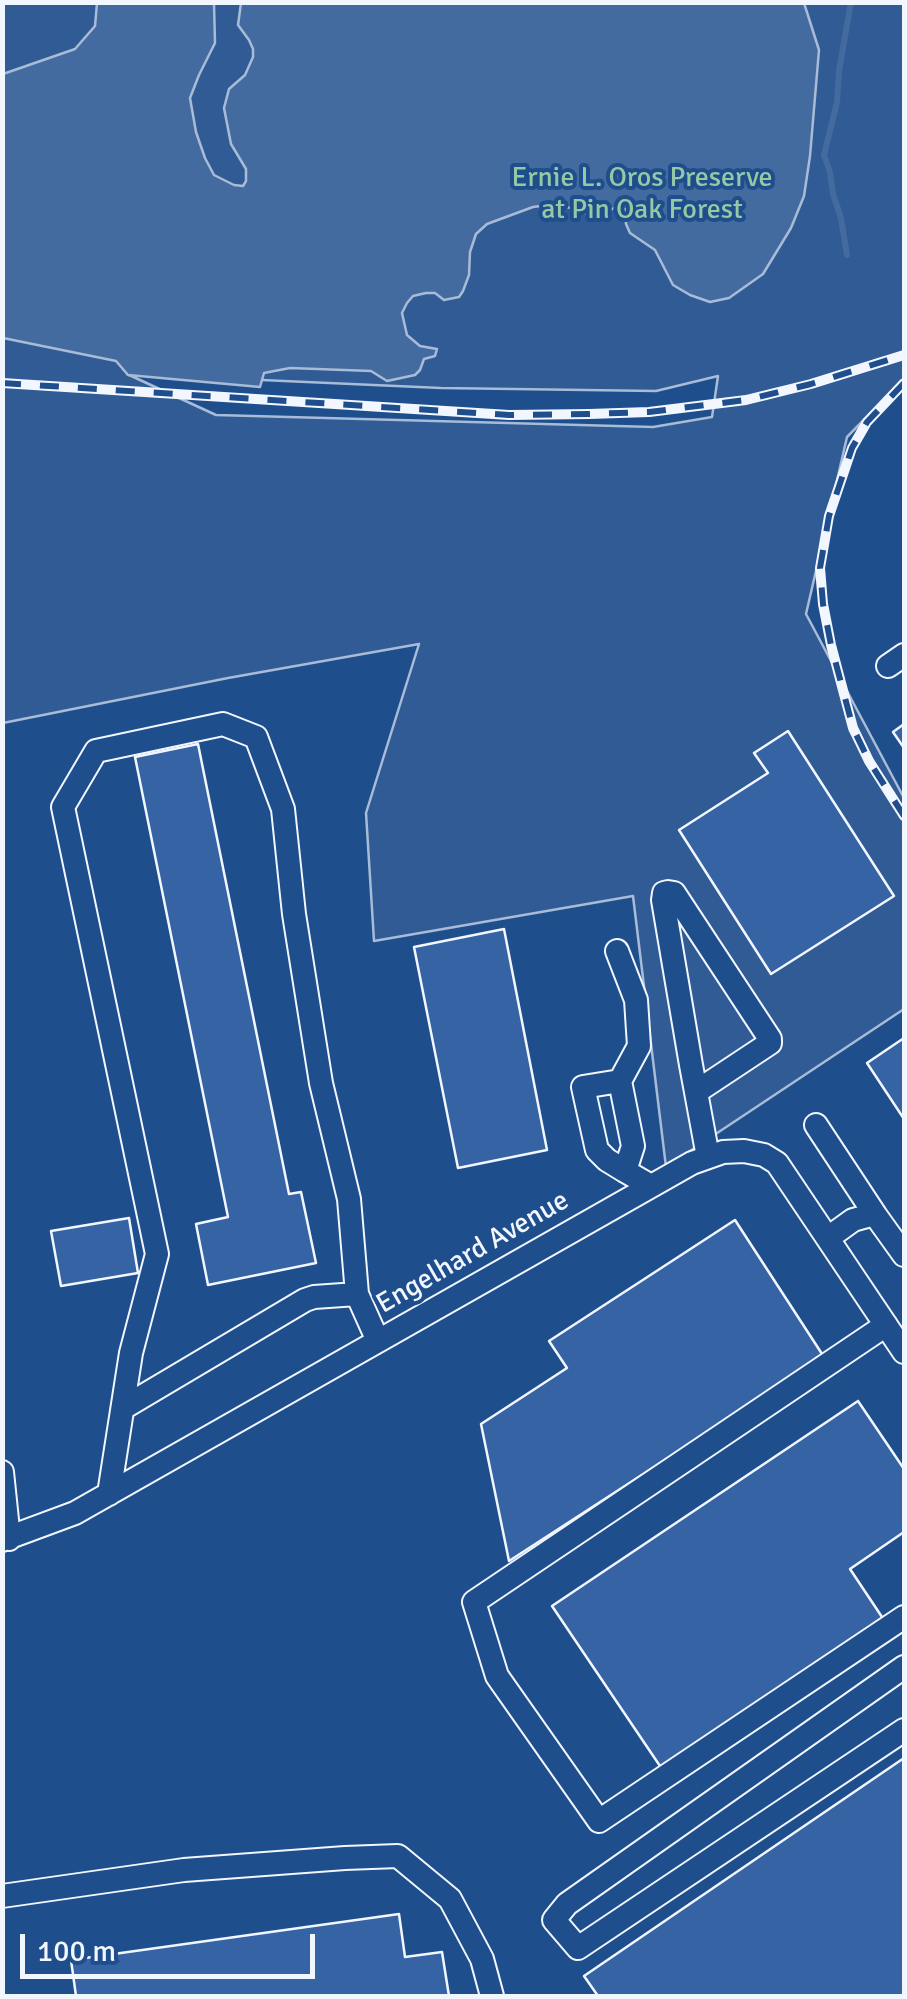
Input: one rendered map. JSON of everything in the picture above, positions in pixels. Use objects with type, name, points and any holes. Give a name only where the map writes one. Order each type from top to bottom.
[{"type":"street","points":[[109,1494],[131,1353],[158,1254],[63,806],[96,752],[223,724],[256,737],[283,809],[294,914],[320,1083],[350,1198],[358,1294],[378,1342]]},
{"type":"street","points":[[696,1092],[770,1043],[770,1038],[674,894],[668,892],[663,900],[696,1092],[708,1157]]},
{"type":"street","points":[[617,951],[636,1000],[639,1046],[620,1081],[633,1146],[625,1171]]},
{"type":"street","points":[[620,1081],[583,1088],[597,1150],[606,1160],[651,1186]]},
{"type":"street","points":[[816,1124],[904,1254]]},
{"type":"street","name":"Engelhard Avenue","points":[[6,1539],[75,1513],[692,1163],[724,1152],[764,1155],[777,1163],[904,1352]]},
{"type":"street","points":[[828,1238],[852,1220],[876,1216]]},
{"type":"street","points":[[123,1408],[305,1300],[358,1294]]},
{"type":"street","points":[[886,1325],[474,1602],[496,1676],[599,1822],[904,1617]]},
{"type":"street","points":[[2,1472],[6,1539]]},
{"type":"street","points":[[904,1667],[567,1904],[554,1920],[578,1948],[904,1730]]},
{"type":"street","points":[[2,1896],[184,1870],[398,1856],[450,1898],[482,1959],[492,1996]]},
{"type":"shaded area","points":[[3,3],[904,3],[904,379],[847,437],[806,614],[904,798],[904,1009],[666,1167],[633,896],[374,941],[366,813],[419,644],[3,723]],"holes":[[[127,374],[441,388],[656,391],[718,376],[712,417],[653,427],[216,415]]]},
{"type":"shaded area","name":"Ernie L. Oros Preserve at Pin Oak Forest","points":[[97,3],[214,3],[215,43],[190,98],[196,132],[214,175],[243,186],[246,169],[231,144],[224,108],[229,89],[245,75],[253,57],[249,40],[238,25],[241,3],[804,3],[819,50],[804,196],[791,228],[763,274],[729,298],[710,302],[673,285],[655,250],[630,233],[625,209],[614,208],[597,218],[572,208],[548,205],[487,224],[476,234],[469,275],[459,297],[444,300],[435,293],[426,293],[413,296],[407,303],[402,313],[407,335],[420,346],[437,349],[435,356],[424,359],[415,375],[387,381],[371,371],[290,368],[264,373],[260,387],[128,375],[116,361],[3,338],[3,74],[75,49],[95,26]]},
{"type":"building","points":[[904,724],[904,748],[893,732]]},
{"type":"building","points":[[788,731],[894,896],[771,974],[679,830],[768,773],[754,753]]},
{"type":"building","points":[[198,744],[289,1194],[301,1192],[316,1263],[208,1285],[196,1224],[228,1217],[135,757]]},
{"type":"building","points":[[504,929],[547,1150],[458,1168],[414,947]]},
{"type":"building","points":[[904,1038],[904,1119],[867,1063]]},
{"type":"building","points":[[129,1218],[138,1273],[61,1286],[51,1231]]},
{"type":"building","points":[[735,1220],[824,1357],[509,1561],[481,1424],[567,1368],[549,1341]]},
{"type":"building","points":[[858,1401],[904,1469],[904,1532],[850,1569],[884,1620],[662,1769],[552,1606]]},
{"type":"building","points":[[904,1758],[904,1996],[598,1996],[584,1976]]},
{"type":"building","points":[[399,1914],[405,1957],[442,1952],[449,1996],[76,1996],[71,1960]]},
{"type":"waterway","points":[[847,255],[824,155],[837,102],[851,2]]},
{"type":"railway","points":[[2,383],[509,415],[589,414],[649,412],[746,400],[904,355]]},
{"type":"railway","points":[[904,383],[867,422],[852,448],[829,516],[820,568],[831,645],[853,728],[904,816]]}]
